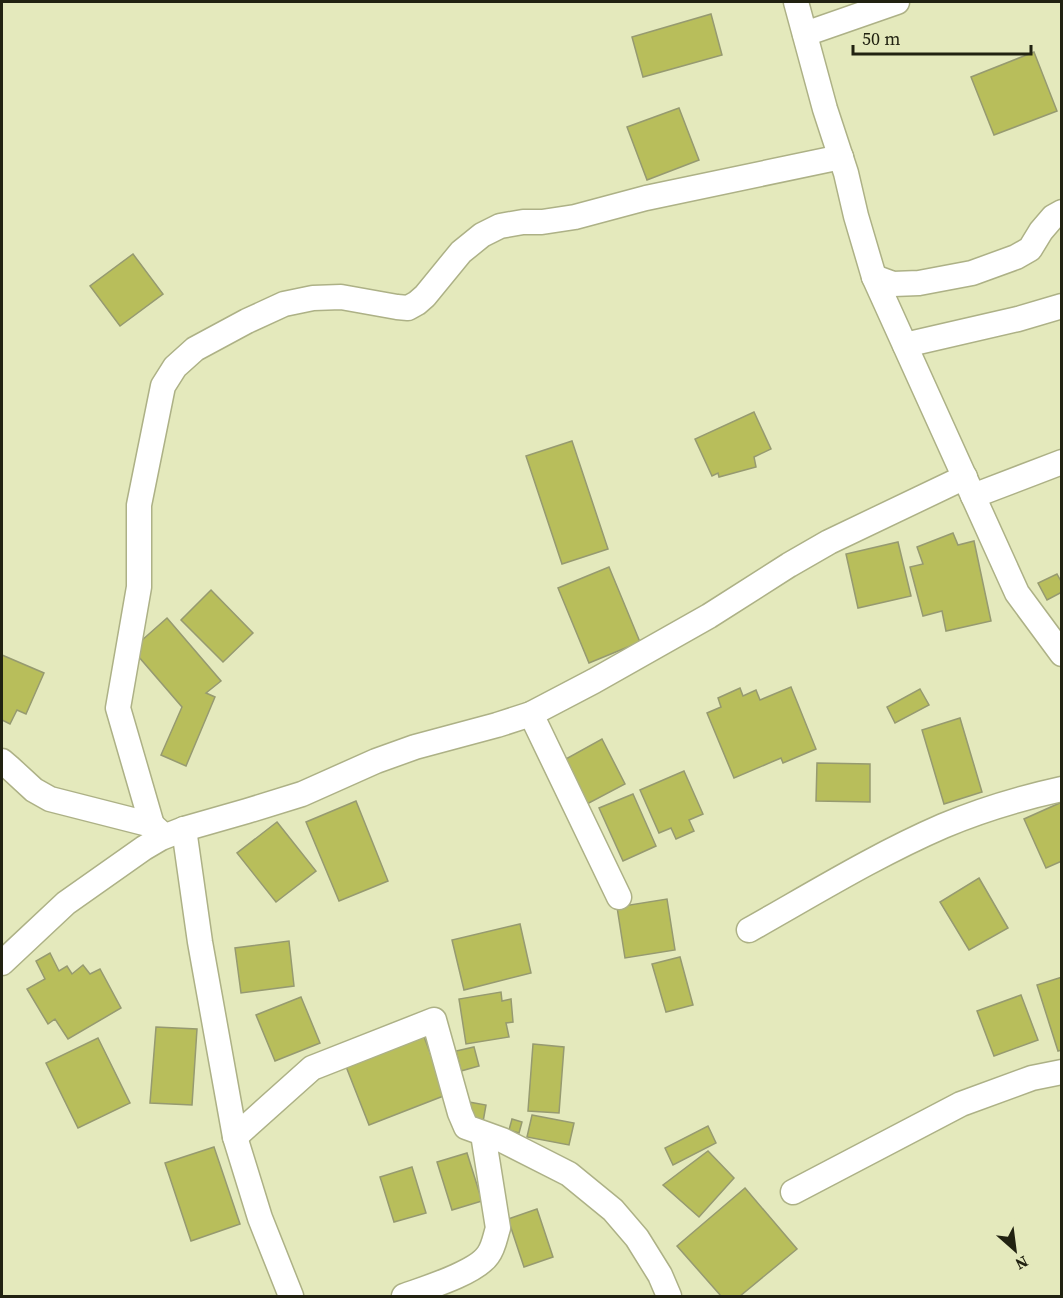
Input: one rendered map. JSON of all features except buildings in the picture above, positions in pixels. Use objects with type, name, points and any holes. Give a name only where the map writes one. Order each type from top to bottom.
[{"type":"street","points":[[796,2],[874,277],[1017,593],[1062,654]]},
{"type":"street","points":[[805,34],[897,2]]},
{"type":"street","points":[[291,1296],[260,1218],[235,1137],[200,942],[167,830],[117,708],[139,587],[139,505],[163,386],[175,367],[195,350],[247,321],[284,304],[313,298],[341,297],[408,308],[425,296],[461,252],[482,235],[500,226],[575,217],[646,198],[841,157]]},
{"type":"street","points":[[874,277],[893,284],[919,283],[972,273],[1016,257],[1030,249],[1053,217],[1062,212]]},
{"type":"street","points":[[904,345],[1018,319],[1062,306]]},
{"type":"street","points":[[2,963],[66,903],[167,830],[247,811],[302,794],[376,761],[415,747],[531,714],[708,616],[771,575],[829,542],[969,487],[1062,462]]},
{"type":"street","points":[[531,714],[619,897]]},
{"type":"street","points":[[2,761],[34,790],[50,799],[167,830]]},
{"type":"street","points":[[749,930],[875,859],[944,826],[1002,805],[1062,789]]},
{"type":"street","points":[[235,1137],[312,1068],[434,1020],[466,1128],[502,1140],[569,1174],[613,1210],[637,1238],[660,1275],[669,1296]]},
{"type":"street","points":[[793,1192],[961,1104],[1032,1078],[1062,1072]]},
{"type":"street","points":[[404,1296],[473,1270],[488,1256],[494,1244],[498,1228],[483,1134]]}]
